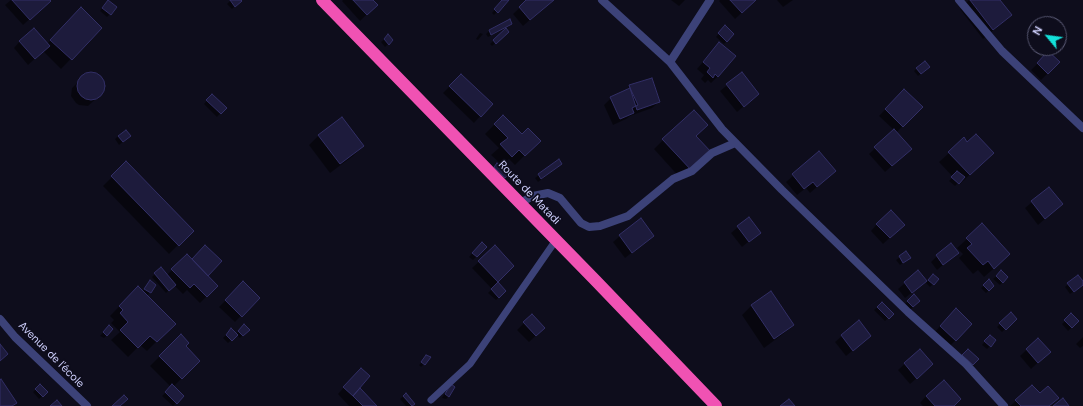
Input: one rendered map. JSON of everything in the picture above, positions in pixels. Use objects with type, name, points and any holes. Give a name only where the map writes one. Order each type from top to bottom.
[{"type":"highway","name":"Route de Matadi","points":[[322,0],[716,406]]},
{"type":"street","points":[[602,0],[670,62],[722,129],[787,195],[908,312],[966,364],[1004,406]]},
{"type":"street","points":[[670,62],[710,0]]},
{"type":"street","points":[[959,0],[1002,51],[1083,128]]},
{"type":"street","points":[[520,203],[533,196],[548,193],[560,198],[581,223],[589,227],[600,226],[628,216],[673,179],[692,171],[712,153],[736,143]]},
{"type":"street","name":"Avenue de l'école","points":[[0,319],[15,336],[87,406]]},
{"type":"lane","points":[[431,400],[470,364],[556,240]]},
{"type":"building","points":[[12,0],[50,0],[51,1],[30,20]]},
{"type":"building","points":[[108,0],[117,7],[111,15],[102,8]]},
{"type":"building","points":[[230,0],[241,0],[242,1],[235,7]]},
{"type":"building","points":[[353,0],[373,0],[378,5],[367,15]]},
{"type":"building","points":[[502,0],[509,0],[498,13],[494,9]]},
{"type":"building","points":[[526,0],[554,0],[530,20],[519,7]]},
{"type":"building","points":[[730,0],[756,0],[742,13]]},
{"type":"building","points":[[970,0],[1000,0],[1012,15],[993,30]]},
{"type":"building","points":[[81,7],[102,28],[72,60],[50,40]]},
{"type":"building","points":[[510,19],[512,24],[491,35],[489,30]]},
{"type":"building","points":[[725,25],[734,34],[727,42],[718,33]]},
{"type":"building","points":[[34,28],[50,46],[35,59],[19,41]]},
{"type":"building","points":[[506,28],[509,32],[496,44],[493,40]]},
{"type":"building","points":[[388,34],[393,40],[389,45],[384,39]]},
{"type":"building","points":[[719,42],[736,56],[718,77],[715,74],[713,78],[707,72],[710,68],[703,62]]},
{"type":"building","points":[[1043,56],[1053,56],[1060,62],[1048,74],[1037,63]]},
{"type":"building","points":[[925,61],[930,67],[921,74],[916,68]]},
{"type":"building","points":[[91,72],[101,76],[105,86],[101,96],[91,100],[81,96],[77,86],[81,76]]},
{"type":"building","points":[[742,72],[759,94],[744,107],[726,84]]},
{"type":"building","points":[[461,74],[493,104],[481,117],[449,86]]},
{"type":"building","points":[[652,78],[660,102],[637,110],[629,85]]},
{"type":"building","points":[[630,88],[638,105],[632,108],[634,113],[620,119],[610,97]]},
{"type":"building","points":[[904,89],[923,107],[903,127],[885,109]]},
{"type":"building","points":[[212,94],[227,108],[221,114],[206,100]]},
{"type":"building","points":[[694,110],[708,125],[696,136],[712,153],[692,171],[662,139]]},
{"type":"building","points":[[503,115],[522,134],[528,128],[541,141],[525,156],[519,150],[512,157],[500,144],[508,138],[494,124]]},
{"type":"building","points":[[342,117],[364,146],[340,164],[318,135]]},
{"type":"building","points":[[894,129],[912,149],[892,166],[874,147]]},
{"type":"building","points":[[126,130],[131,136],[123,142],[118,136]]},
{"type":"building","points":[[976,134],[994,153],[970,175],[948,152],[964,137],[967,142]]},
{"type":"building","points":[[819,151],[836,171],[817,187],[813,182],[804,189],[792,174]]},
{"type":"building","points":[[559,159],[562,164],[541,179],[538,174]]},
{"type":"building","points":[[126,161],[194,231],[179,246],[111,176]]},
{"type":"building","points":[[497,163],[508,175],[505,178],[494,167]]},
{"type":"building","points":[[957,171],[965,177],[959,184],[951,177]]},
{"type":"building","points":[[1049,187],[1063,204],[1045,219],[1031,201]]},
{"type":"building","points":[[891,210],[905,225],[890,238],[876,224]]},
{"type":"building","points":[[749,217],[761,233],[749,242],[737,226]]},
{"type":"building","points":[[641,218],[654,236],[632,253],[619,235]]},
{"type":"building","points":[[982,223],[1010,254],[994,269],[988,261],[983,265],[967,248],[972,244],[966,238]]},
{"type":"building","points":[[482,242],[487,247],[477,257],[472,253]]},
{"type":"building","points":[[951,243],[959,253],[943,265],[936,255]]},
{"type":"building","points":[[205,245],[222,261],[208,276],[192,259]]},
{"type":"building","points":[[495,245],[514,266],[498,282],[478,261]]},
{"type":"building","points":[[906,251],[911,258],[903,263],[899,256]]},
{"type":"building","points":[[187,254],[218,286],[207,297],[194,284],[190,288],[171,269]]},
{"type":"building","points":[[161,267],[176,285],[169,291],[154,273]]},
{"type":"building","points":[[918,270],[927,281],[912,293],[904,282]]},
{"type":"building","points":[[1001,270],[1008,277],[1003,283],[996,276]]},
{"type":"building","points":[[933,274],[939,279],[934,285],[928,280]]},
{"type":"building","points":[[1078,275],[1083,281],[1083,285],[1074,292],[1067,283]]},
{"type":"building","points":[[989,279],[994,286],[989,291],[983,285]]},
{"type":"building","points":[[150,280],[156,285],[151,293],[144,289]]},
{"type":"building","points":[[243,281],[260,298],[242,317],[225,300]]},
{"type":"building","points":[[498,282],[506,291],[499,298],[491,289]]},
{"type":"building","points":[[138,286],[176,324],[157,342],[150,336],[138,348],[120,330],[128,322],[120,313],[123,310],[119,306]]},
{"type":"building","points":[[771,291],[794,325],[774,339],[751,305]]},
{"type":"building","points":[[914,294],[920,301],[913,307],[907,301]]},
{"type":"building","points":[[882,302],[894,314],[889,319],[877,307]]},
{"type":"building","points":[[956,308],[972,324],[956,341],[940,326]]},
{"type":"building","points":[[1011,312],[1017,319],[1006,330],[999,323]]},
{"type":"building","points":[[1071,313],[1079,321],[1072,328],[1064,320]]},
{"type":"building","points":[[532,314],[545,328],[536,336],[523,322]]},
{"type":"building","points":[[859,320],[871,336],[853,351],[841,335]]},
{"type":"building","points":[[244,324],[250,330],[243,336],[238,331]]},
{"type":"building","points":[[109,325],[113,329],[107,336],[103,332]]},
{"type":"building","points":[[231,328],[238,335],[232,341],[226,335]]},
{"type":"building","points":[[181,334],[189,343],[186,346],[200,361],[182,379],[159,356]]},
{"type":"building","points":[[990,335],[996,340],[991,347],[984,341]]},
{"type":"building","points":[[1038,338],[1051,352],[1038,363],[1026,349]]},
{"type":"building","points":[[0,344],[8,354],[0,361]]},
{"type":"building","points":[[920,349],[933,364],[917,379],[904,363]]},
{"type":"building","points":[[968,349],[979,359],[973,365],[962,355]]},
{"type":"building","points":[[426,355],[431,357],[425,365],[421,362]]},
{"type":"building","points":[[361,368],[370,376],[353,396],[343,387]]},
{"type":"building","points":[[1,379],[17,403],[12,406],[0,406]]},
{"type":"building","points":[[944,380],[961,399],[954,406],[935,406],[926,396]]},
{"type":"building","points":[[40,384],[48,392],[43,397],[35,389]]},
{"type":"building","points":[[172,384],[184,396],[177,404],[165,392]]},
{"type":"building","points":[[451,384],[455,387],[449,397],[445,394]]},
{"type":"building","points":[[1032,385],[1040,393],[1048,386],[1059,398],[1049,406],[1021,406],[1015,400]]},
{"type":"building","points":[[360,388],[377,406],[363,406],[353,396]]},
{"type":"building","points":[[406,393],[415,404],[412,406],[403,396]]},
{"type":"building","points":[[124,395],[128,399],[120,406],[112,406]]},
{"type":"building","points":[[1063,398],[1069,406],[1053,406]]},
{"type":"building","points":[[789,399],[795,406],[780,406]]},
{"type":"building","points":[[57,400],[62,406],[50,406]]}]
